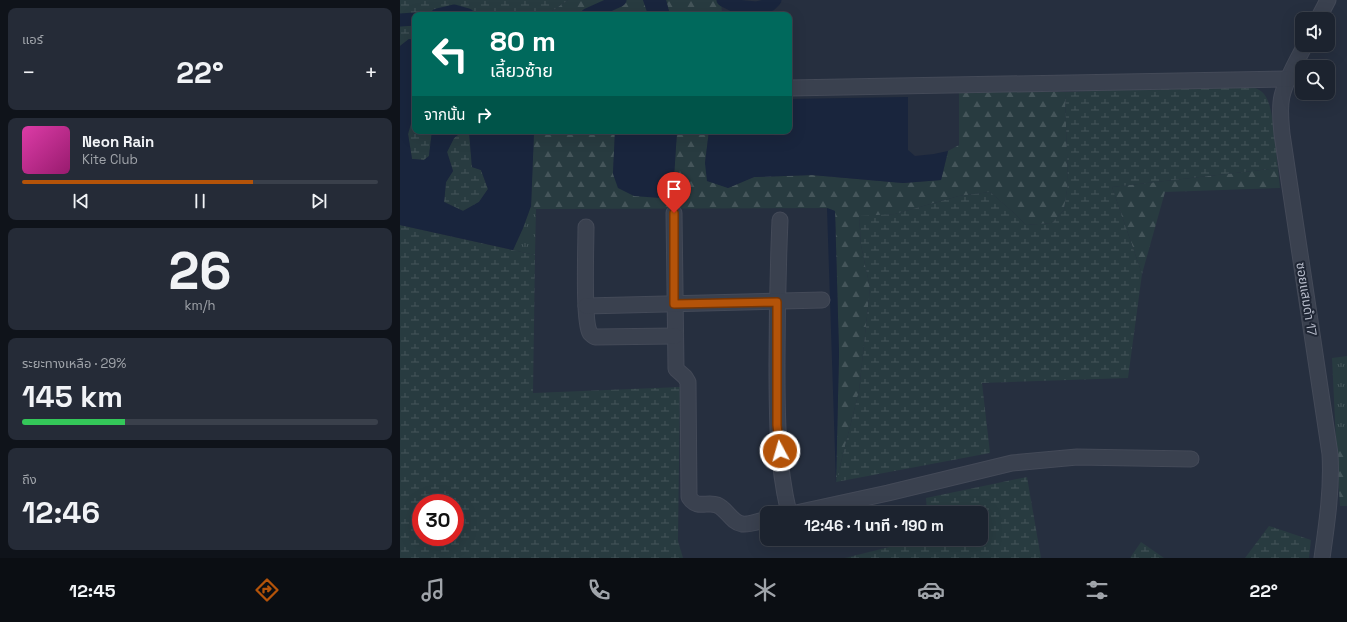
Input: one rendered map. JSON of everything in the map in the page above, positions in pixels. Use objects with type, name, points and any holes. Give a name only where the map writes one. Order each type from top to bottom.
[{"type":"street","points":[[1322,12],[1328,0]]},
{"type":"street","name":"ซอยแสมดำ 17","points":[[1302,52],[1288,79],[1282,96],[1280,113],[1330,454],[1330,496],[1322,558]]},
{"type":"street","points":[[792,88],[1288,79]]},
{"type":"street","points":[[674,213],[676,369],[685,376],[688,382],[689,497],[692,501],[699,504],[715,504],[722,507],[736,521],[743,524],[760,520]]},
{"type":"street","points":[[780,220],[777,302],[777,425],[784,491],[787,506]]},
{"type":"street","points":[[586,227],[586,306],[590,334],[595,337],[675,336]]},
{"type":"street","points":[[586,306],[822,300]]},
{"type":"street","points":[[828,506],[888,493],[1012,462],[1077,457],[1191,459]]},
{"type":"green space","points":[[400,0],[568,0],[552,12],[412,12],[412,40],[409,39],[400,46]]},
{"type":"green space","points":[[568,0],[643,0],[648,12],[552,12]]},
{"type":"green space","points":[[666,0],[721,0],[722,12],[669,12]]},
{"type":"green space","points":[[1245,84],[1262,92],[1269,103],[1273,121],[1278,168],[1112,187],[1142,274],[1128,378],[982,383],[990,453],[836,482],[859,391],[870,288],[861,245],[859,216],[895,214],[959,196],[990,192],[1026,225],[1052,223],[1064,210],[1068,183],[1065,92]]},
{"type":"green space","points":[[959,90],[1065,92],[1068,183],[1064,210],[1052,223],[1026,225],[990,192],[959,196],[895,214],[859,217],[861,245],[870,288],[859,391],[836,482],[839,353],[835,211],[827,208],[536,209],[531,206],[534,134],[615,134],[613,174],[674,177],[677,134],[709,134],[705,163],[728,188],[754,177],[812,175],[903,183],[941,180],[948,151],[959,145]]},
{"type":"green space","points":[[412,120],[412,134],[432,134],[429,156],[424,160],[412,159],[408,134]]},
{"type":"green space","points":[[459,134],[469,134],[472,167],[481,170],[488,189],[479,202],[463,211],[444,202],[446,182],[453,171],[447,152],[454,138]]},
{"type":"green space","points":[[1278,168],[1280,188],[1165,192],[1142,274],[1112,187]]},
{"type":"green space","points":[[531,206],[536,209],[535,255],[513,250]]},
{"type":"green space","points":[[400,225],[535,255],[533,393],[680,387],[678,541],[683,558],[400,558]]},
{"type":"green space","points":[[1347,356],[1347,441],[1336,441],[1332,358]]},
{"type":"green space","points":[[1336,441],[1347,441],[1347,506],[1340,506]]},
{"type":"green space","points":[[1027,477],[1041,558],[845,558],[893,546],[988,546],[988,506],[927,506],[926,498]]},
{"type":"green space","points":[[1269,526],[1311,540],[1309,558],[1245,558]]},
{"type":"green space","points":[[1141,542],[1164,558],[1130,558]]},
{"type":"water","points":[[643,0],[666,0],[669,12],[647,12]]},
{"type":"water","points":[[409,39],[412,40],[412,120],[408,134],[412,159],[424,160],[429,156],[432,134],[459,134],[454,138],[447,152],[453,171],[446,182],[444,202],[463,211],[479,202],[488,189],[481,170],[472,167],[469,134],[534,134],[531,206],[513,250],[400,225],[400,46]]},
{"type":"water","points":[[908,97],[908,150],[915,156],[948,151],[941,180],[903,183],[812,175],[754,177],[728,188],[707,181],[705,163],[709,134],[792,134],[792,99]]},
{"type":"water","points":[[615,134],[677,134],[674,177],[661,198],[634,196],[618,188],[613,174]]},
{"type":"water","points":[[827,208],[835,211],[839,353],[836,482]]},
{"type":"waterway","points":[[594,12],[620,0]]},
{"type":"waterway","points":[[723,0],[735,6],[756,8],[770,5],[775,0]]},
{"type":"waterway","points":[[450,12],[458,12]]},
{"type":"waterway","points":[[400,20],[412,19]]},
{"type":"route","points":[[674,213],[674,304],[777,302],[777,425],[780,451]]}]
